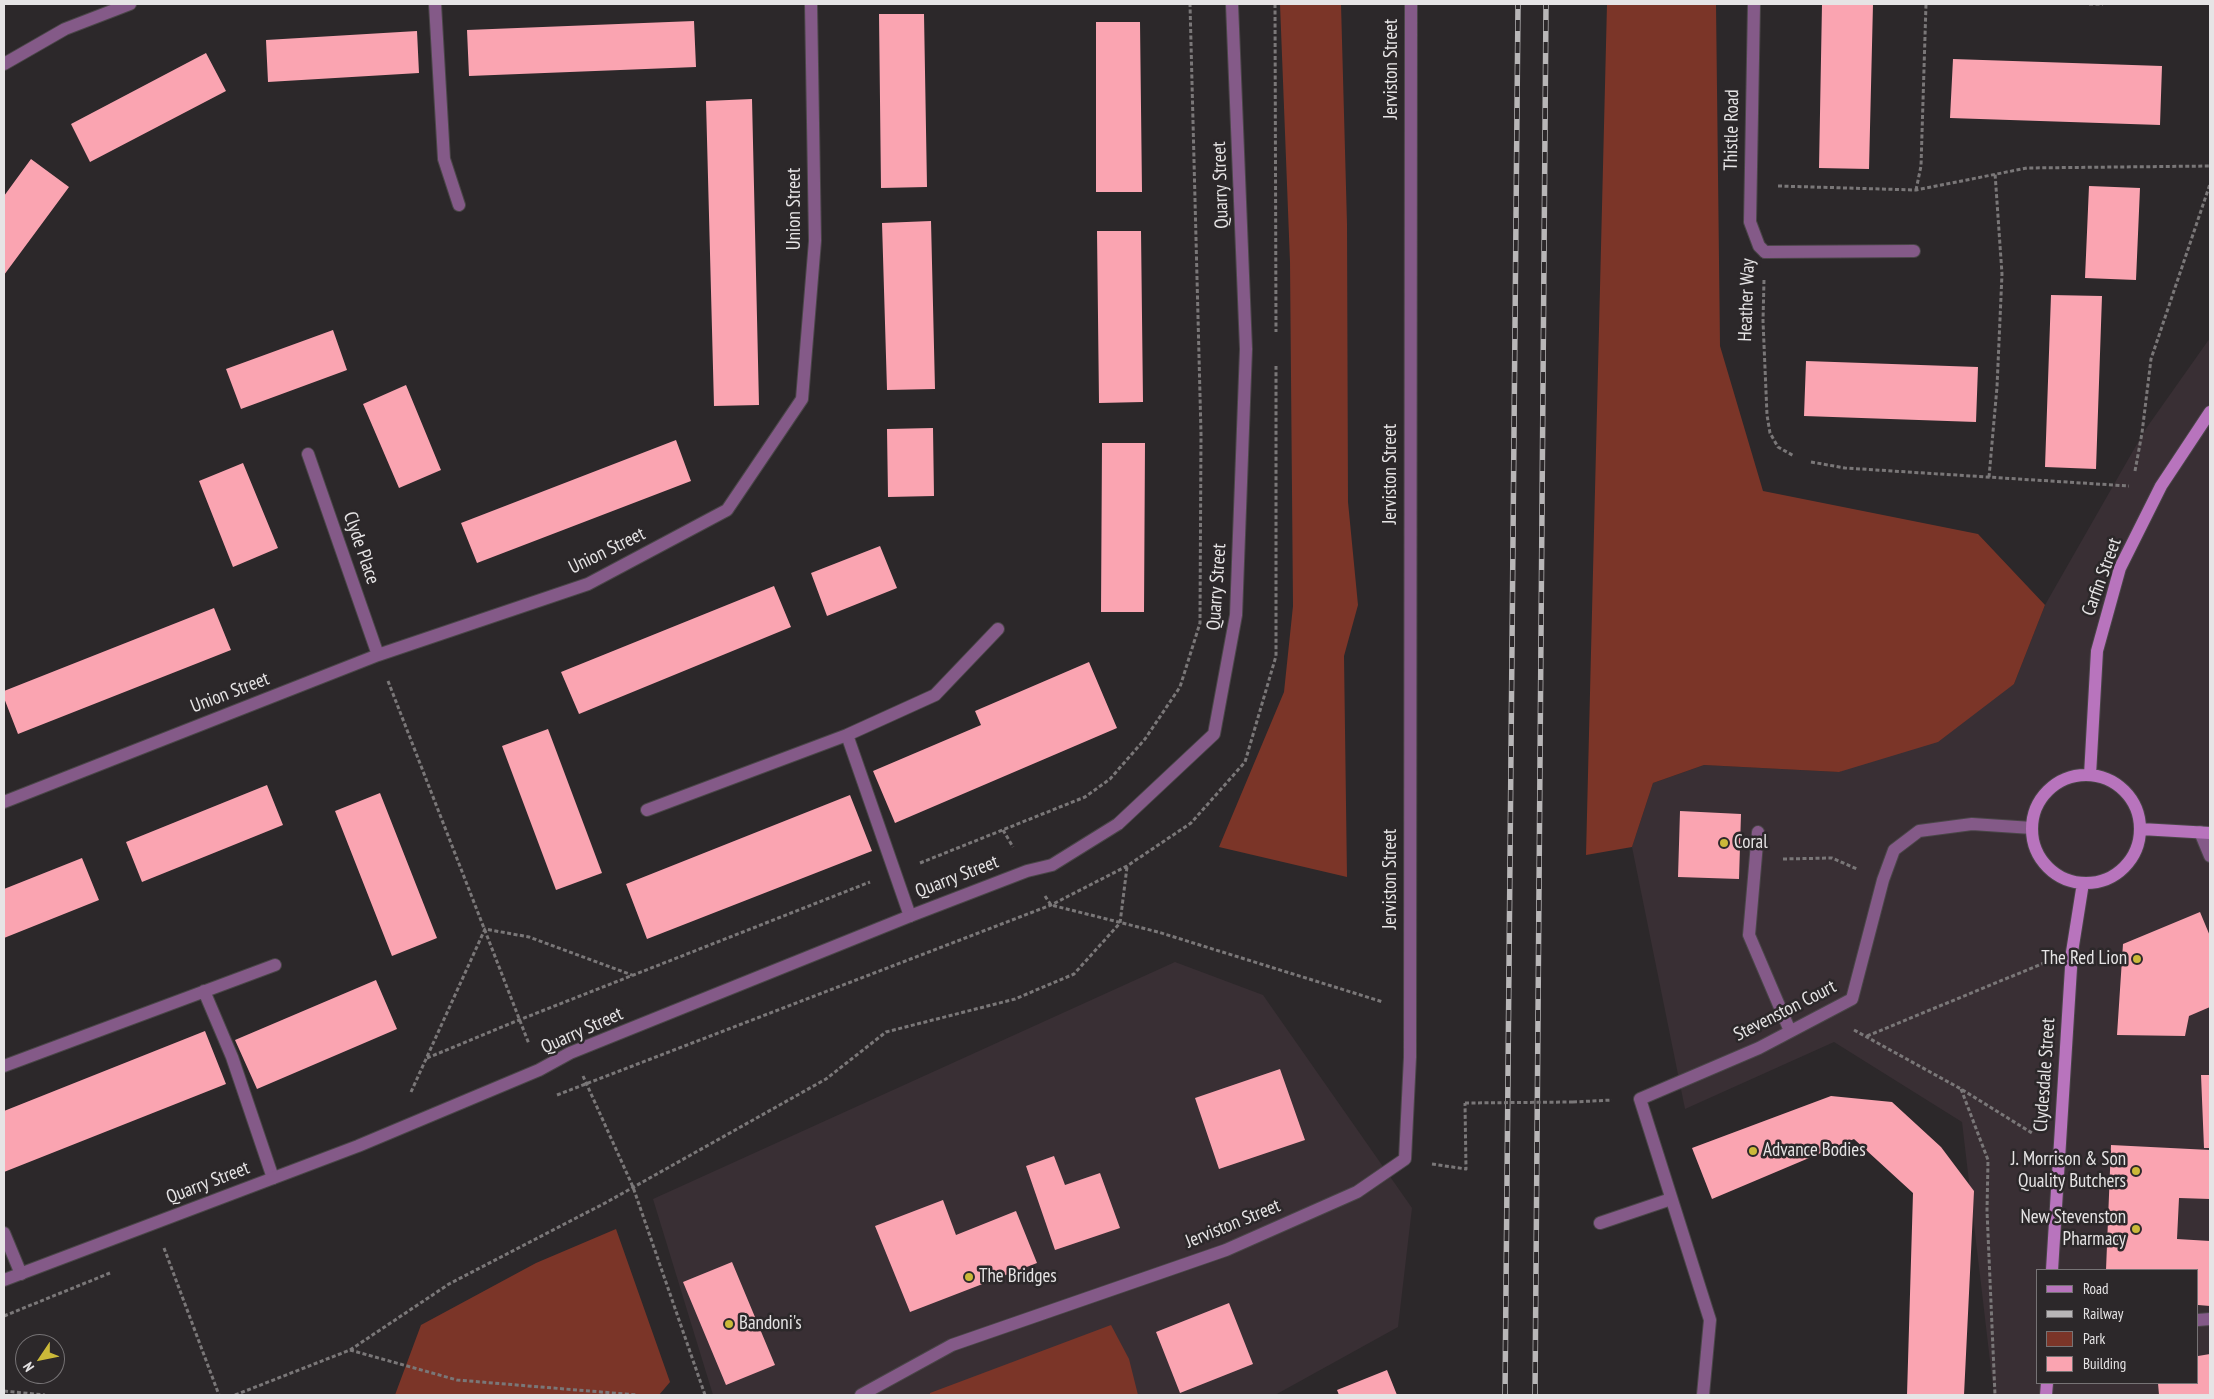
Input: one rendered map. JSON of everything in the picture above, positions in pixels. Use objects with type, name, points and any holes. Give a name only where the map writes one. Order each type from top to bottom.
[{"type":"main road","name":"Carfin Street","points":[[2090,774],[2097,651],[2120,568],[2161,486],[2210,412]]},
{"type":"main road","points":[[2090,774],[2106,778],[2120,786],[2131,798],[2138,813],[2141,829],[2138,846],[2130,862],[2117,874],[2101,882],[2083,883],[2067,880],[2052,872],[2041,859],[2034,844],[2032,828],[2035,811],[2044,795],[2056,783],[2072,777],[2090,774]]},
{"type":"main road","points":[[2141,829],[2205,832]]},
{"type":"main road","name":"Clydesdale Street","points":[[2052,1269],[2072,952],[2083,883]]},
{"type":"street","points":[[4,64],[65,29],[130,4]]},
{"type":"street","points":[[435,4],[444,159],[459,205]]},
{"type":"street","name":"Union Street","points":[[4,802],[378,655],[588,584],[727,510],[802,399],[815,241],[811,4]]},
{"type":"street","name":"Quarry Street","points":[[4,1280],[393,1131],[539,1070],[570,1053],[910,916],[1027,870],[1052,865],[1118,824],[1214,734],[1236,615],[1246,349],[1232,4]]},
{"type":"street","name":"Jerviston Street","points":[[861,1395],[952,1345],[1226,1250],[1356,1192],[1405,1159],[1410,1057],[1411,4]]},
{"type":"street","name":"Thistle Road","points":[[1754,4],[1750,222],[1759,246],[1765,252]]},
{"type":"street","name":"Heather Way","points":[[1765,252],[1914,251]]},
{"type":"street","name":"Clyde Place","points":[[308,454],[378,655]]},
{"type":"street","points":[[647,810],[847,735],[935,695],[998,629]]},
{"type":"street","points":[[847,735],[910,916]]},
{"type":"street","name":"Stevenston Court","points":[[1703,1395],[1710,1320],[1640,1099],[1760,1048],[1852,998],[1883,880],[1894,850],[1920,831],[1972,824],[2032,828]]},
{"type":"street","points":[[1758,832],[1750,935],[1790,1032]]},
{"type":"street","points":[[2205,832],[2210,856]]},
{"type":"street","points":[[4,1066],[275,964]]},
{"type":"street","points":[[204,991],[232,1057],[273,1178]]},
{"type":"street","points":[[1600,1223],[1672,1199]]},
{"type":"street","points":[[4,1233],[20,1274]]},
{"type":"path","points":[[1916,190],[1921,166],[1926,4]]},
{"type":"path","points":[[2089,4],[2102,4]]},
{"type":"path","points":[[1750,186],[1916,190],[2027,168],[2210,166]]},
{"type":"path","points":[[1990,477],[1997,387],[2002,274],[1996,173]]},
{"type":"path","points":[[2132,486],[2142,433],[2151,359],[2210,184]]},
{"type":"path","name":"Heather Way","points":[[1765,252],[1763,321],[1767,415],[1770,433],[1778,447],[1794,456]]},
{"type":"path","points":[[1811,462],[1845,468],[2132,486],[2161,486]]},
{"type":"path","points":[[378,655],[539,1070]]},
{"type":"path","points":[[1756,860],[1832,858],[1883,880]]},
{"type":"path","points":[[235,1395],[350,1350],[449,1284],[633,1187],[826,1079],[886,1032],[1015,999],[1074,974],[1120,923],[1127,866]]},
{"type":"path","points":[[1051,904],[1323,982],[1410,1011]]},
{"type":"path","points":[[485,929],[529,937],[632,976]]},
{"type":"path","points":[[393,1131],[485,929]]},
{"type":"path","points":[[1866,1036],[2072,952]]},
{"type":"path","points":[[1822,1014],[1962,1089],[2059,1150]]},
{"type":"path","points":[[570,1053],[587,1083],[633,1187],[705,1395]]},
{"type":"path","points":[[1962,1089],[1988,1160],[1987,1211],[1995,1395]]},
{"type":"path","points":[[1466,1169],[1465,1103],[1603,1101]]},
{"type":"path","points":[[154,1223],[219,1395]]},
{"type":"path","points":[[350,1350],[457,1380],[637,1395]]},
{"type":"path","points":[[4,1391],[45,1395]]},
{"type":"shaded area","points":[[2210,338],[2210,1395],[1994,1395],[1962,1122],[1834,1042],[1685,1109],[1632,847],[1653,783],[1704,765],[1839,772],[2014,684],[2045,605],[2145,430]]},
{"type":"shaded area","points":[[1175,962],[1263,995],[1412,1208],[1398,1327],[1275,1395],[713,1395],[653,1199]]},
{"type":"green space","points":[[1280,4],[1341,4],[1347,224],[1348,502],[1358,605],[1344,656],[1347,877],[1219,847],[1284,692],[1293,606],[1290,262]]},
{"type":"green space","points":[[1607,4],[1716,4],[1720,346],[1763,491],[1978,534],[2045,605],[2014,684],[1938,742],[1839,772],[1704,765],[1653,783],[1632,847],[1586,855]]},
{"type":"green space","points":[[616,1229],[670,1382],[659,1395],[395,1395],[421,1325],[536,1263]]},
{"type":"green space","points":[[1111,1325],[1129,1359],[1138,1395],[930,1395],[930,1393]]},
{"type":"building","points":[[1822,4],[1873,4],[1869,169],[1819,168]]},
{"type":"building","points":[[879,14],[924,14],[927,187],[881,188]]},
{"type":"building","points":[[694,21],[696,67],[469,76],[467,30]]},
{"type":"building","points":[[1096,22],[1140,22],[1142,192],[1096,192]]},
{"type":"building","points":[[417,31],[419,73],[268,82],[266,40]]},
{"type":"building","points":[[206,53],[226,91],[90,162],[71,124]]},
{"type":"building","points":[[1953,59],[2162,66],[2160,125],[1950,118]]},
{"type":"building","points":[[752,99],[759,405],[714,406],[706,101]]},
{"type":"building","points":[[31,159],[69,187],[4,275],[4,196]]},
{"type":"building","points":[[2089,186],[2140,188],[2136,280],[2085,278]]},
{"type":"building","points":[[931,221],[935,389],[887,390],[882,223]]},
{"type":"building","points":[[1097,231],[1141,231],[1143,402],[1099,403]]},
{"type":"building","points":[[2051,295],[2102,296],[2096,469],[2045,467]]},
{"type":"building","points":[[333,330],[347,370],[241,409],[226,369]]},
{"type":"building","points":[[1806,361],[1978,367],[1976,422],[1804,416]]},
{"type":"building","points":[[406,385],[441,470],[399,488],[363,404]]},
{"type":"building","points":[[933,428],[934,496],[888,497],[887,429]]},
{"type":"building","points":[[676,440],[691,481],[477,563],[461,523]]},
{"type":"building","points":[[1102,443],[1145,443],[1144,612],[1101,612]]},
{"type":"building","points":[[243,463],[278,548],[233,567],[199,481]]},
{"type":"building","points":[[880,546],[897,588],[827,616],[811,573]]},
{"type":"building","points":[[774,586],[791,627],[579,714],[561,672]]},
{"type":"building","points":[[214,608],[231,650],[18,734],[4,698],[4,691]]},
{"type":"building","points":[[1089,662],[1117,728],[895,823],[873,771],[981,725],[975,711]]},
{"type":"building","points":[[548,729],[602,873],[556,890],[502,746]]},
{"type":"building","points":[[267,785],[283,825],[142,882],[126,842]]},
{"type":"building","points":[[380,793],[437,938],[392,956],[335,811]]},
{"type":"building","points":[[850,795],[872,851],[647,939],[626,884]]},
{"type":"building","points":[[1680,811],[1741,814],[1739,879],[1678,877]]},
{"type":"building","points":[[82,858],[99,900],[4,938],[4,889]]},
{"type":"building","points":[[2200,912],[2210,936],[2210,1007],[2189,1016],[2185,1036],[2117,1035],[2123,944]]},
{"type":"building","points":[[376,980],[397,1029],[257,1089],[235,1040]]},
{"type":"building","points":[[205,1031],[226,1084],[4,1172],[4,1111]]},
{"type":"building","points":[[1280,1069],[1305,1140],[1219,1169],[1195,1098]]},
{"type":"building","points":[[2201,1075],[2210,1075],[2210,1148],[2204,1148]]},
{"type":"building","points":[[1831,1096],[1892,1102],[1941,1147],[1974,1191],[1964,1395],[1907,1395],[1913,1193],[1854,1139],[1712,1199],[1692,1148]]},
{"type":"building","points":[[2111,1145],[2210,1150],[2210,1199],[2179,1198],[2177,1239],[2210,1241],[2210,1306],[2199,1305],[2199,1269],[2106,1269]]},
{"type":"building","points":[[1054,1156],[1065,1185],[1100,1173],[1120,1228],[1055,1250],[1026,1166]]},
{"type":"building","points":[[943,1200],[956,1235],[1016,1211],[1037,1263],[910,1312],[875,1226]]},
{"type":"building","name":"Bandoni's","points":[[732,1262],[775,1365],[726,1385],[683,1282]]},
{"type":"building","points":[[1229,1303],[1253,1364],[1180,1393],[1156,1332]]},
{"type":"building","points":[[2210,1354],[2210,1395],[2159,1395],[2158,1384],[2199,1384],[2199,1356]]},
{"type":"building","points":[[1387,1370],[1397,1395],[1339,1395],[1337,1390]]},
{"type":"railway","points":[[1505,1395],[1518,4]]},
{"type":"railway","points":[[1535,1395],[1546,4]]},
{"type":"place","name":"Coral","points":[[1724,843]]},
{"type":"place","name":"The Red Lion","points":[[2137,959]]},
{"type":"place","name":"Advance Bodies","points":[[1753,1151]]},
{"type":"place","name":"J. Morrison & Son Quality Butchers","points":[[2136,1171]]},
{"type":"place","name":"New Stevenston Pharmacy","points":[[2136,1229]]},
{"type":"place","name":"The Bridges","points":[[969,1277]]},
{"type":"place","name":"Bandoni's","points":[[729,1324]]}]
